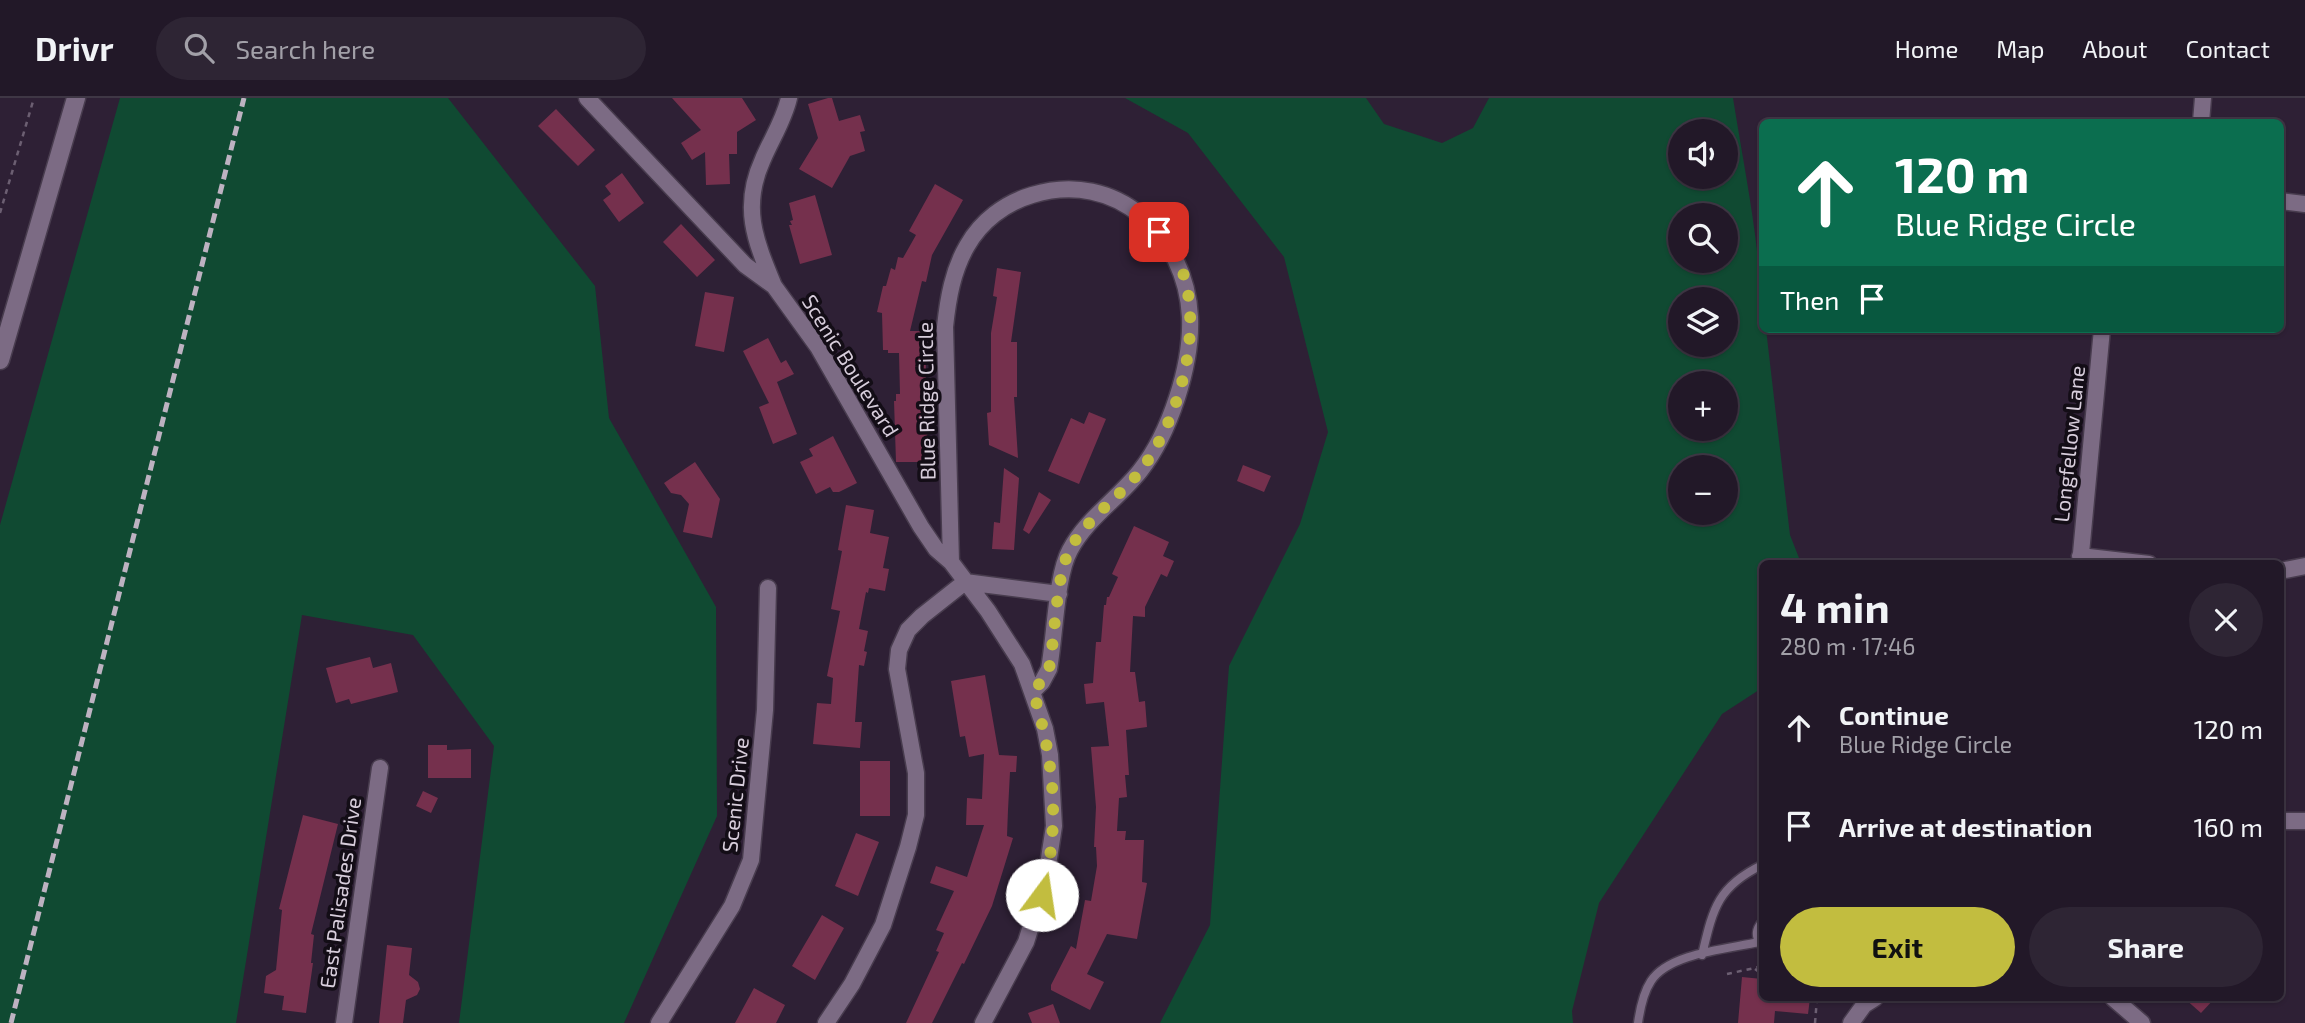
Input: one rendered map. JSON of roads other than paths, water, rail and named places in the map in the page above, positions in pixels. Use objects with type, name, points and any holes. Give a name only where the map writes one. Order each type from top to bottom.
[{"type":"street","points":[[0,360],[76,98]]},
{"type":"street","name":"Scenic Boulevard","points":[[587,98],[745,265],[774,286],[818,347],[921,527],[988,611],[1022,664],[1033,691],[1050,755],[1054,808],[1050,862],[1026,942],[983,1023]]},
{"type":"street","points":[[774,286],[754,234],[751,198],[757,174],[782,121],[789,98]]},
{"type":"street","points":[[2201,119],[2203,98]]},
{"type":"street","name":"Blue Ridge Circle","points":[[951,562],[945,327],[950,292],[960,260],[978,229],[1015,201],[1061,189],[1105,195],[1125,204],[1159,232],[1183,273],[1190,318],[1189,344],[1178,394],[1158,441],[1140,471],[1082,531],[1065,561],[1049,669],[1033,691]]},
{"type":"street","points":[[2284,201],[2305,204]]},
{"type":"street","name":"Longfellow Lane","points":[[2080,560],[2102,333]]},
{"type":"street","points":[[2284,570],[2305,566]]},
{"type":"street","points":[[826,1023],[852,984],[883,925],[916,815],[916,773],[897,669],[899,650],[908,630],[965,582],[1059,594]]},
{"type":"street","name":"Scenic Drive","points":[[659,1023],[732,906],[751,860],[765,710],[768,588]]},
{"type":"street","name":"East Palisades Drive","points":[[344,1023],[380,768]]},
{"type":"street","points":[[2284,821],[2305,821]]},
{"type":"street","points":[[1851,1023],[1870,1001]]},
{"type":"street","points":[[2116,1001],[2142,1023]]},
{"type":"lane","points":[[1702,955],[1713,912],[1727,889],[1741,876],[1759,867]]},
{"type":"lane","points":[[1638,1023],[1641,1004],[1651,981],[1673,962],[1759,944]]},
{"type":"railway","points":[[11,1023],[244,98]]}]
